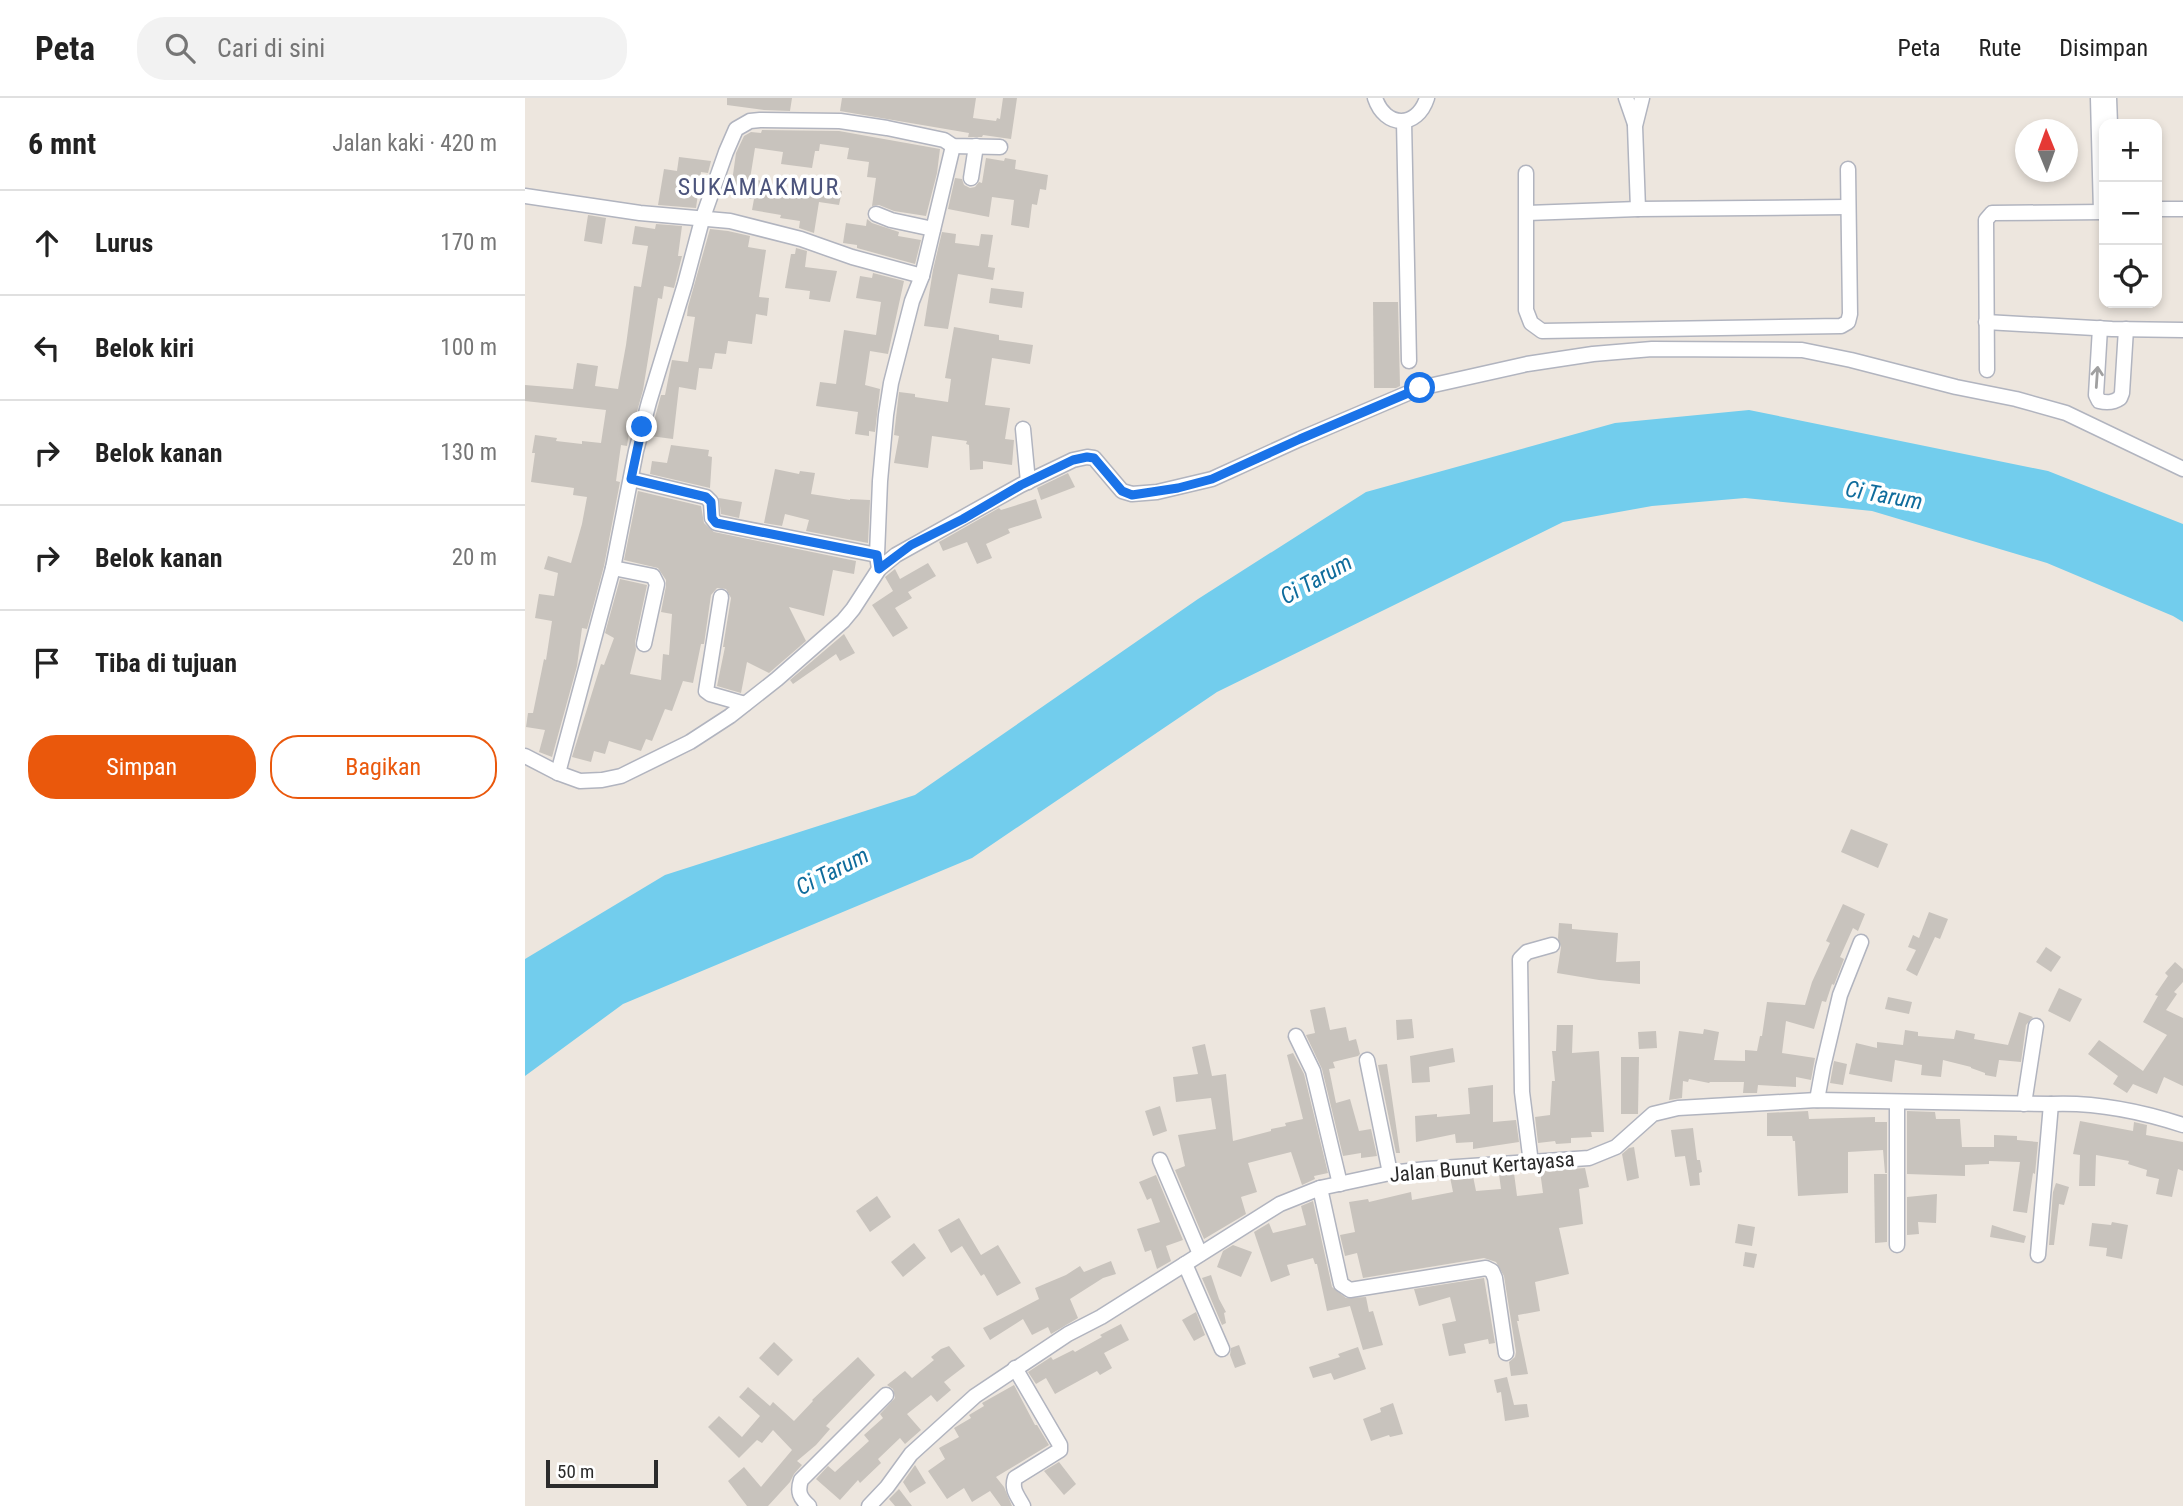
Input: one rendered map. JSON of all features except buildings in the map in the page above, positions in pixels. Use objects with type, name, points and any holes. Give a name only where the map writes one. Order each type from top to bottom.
[{"type":"street","points":[[1375,98],[1378,109],[1391,119],[1404,121],[1416,116],[1424,108],[1427,98]]},
{"type":"street","points":[[1626,98],[1636,126]]},
{"type":"street","points":[[1638,209],[1636,126],[1642,98]]},
{"type":"street","points":[[2098,98],[2102,182]]},
{"type":"street","points":[[2109,98],[2110,119]]},
{"type":"street","points":[[558,773],[613,568],[636,451],[649,402],[702,220],[736,129],[750,121],[840,121],[944,140],[953,146],[1000,147]]},
{"type":"street","points":[[1404,121],[1409,361]]},
{"type":"street","points":[[525,755],[558,773],[580,781],[621,776],[690,742],[745,704],[843,621],[853,609],[878,562],[886,415],[900,343],[922,275],[953,146]]},
{"type":"street","points":[[971,178],[976,146]]},
{"type":"street","points":[[1526,173],[1526,310],[1531,323],[1542,331],[1646,330],[1841,326],[1847,322],[1850,314],[1848,169]]},
{"type":"street","points":[[525,196],[702,220],[730,221],[922,275]]},
{"type":"street","points":[[1527,213],[1848,207]]},
{"type":"street","points":[[2162,209],[2183,209]]},
{"type":"street","points":[[1986,370],[1986,220],[1992,213],[2099,212]]},
{"type":"street","points":[[876,214],[933,229]]},
{"type":"street","points":[[1986,322],[2183,330]]},
{"type":"street","points":[[2100,328],[2096,395],[2099,401],[2107,403],[2115,402],[2122,393],[2126,329]]},
{"type":"street","points":[[631,479],[706,497],[711,502],[712,518],[716,523],[878,562],[1073,460],[1094,458],[1122,491],[1132,495],[1178,488],[1212,479],[1420,388],[1527,364],[1651,349],[1802,350],[1851,360],[2015,399],[2066,414],[2183,468]]},
{"type":"street","points":[[1023,429],[1028,482]]},
{"type":"street","points":[[613,568],[653,576],[655,579],[657,584],[644,644]]},
{"type":"street","points":[[722,597],[706,691],[745,704]]},
{"type":"street","points":[[1817,1100],[1840,995],[1861,942]]},
{"type":"street","points":[[1531,1163],[1522,1092],[1520,959],[1527,952],[1552,945]]},
{"type":"street","points":[[2024,1104],[2036,1026]]},
{"type":"street","points":[[1296,1036],[1313,1071],[1340,1184]]},
{"type":"street","points":[[1367,1060],[1390,1173]]},
{"type":"street","name":"Jalan Bunut Kertayasa","points":[[869,1506],[911,1454],[975,1396],[1068,1334],[1101,1317],[1280,1204],[1320,1188],[1390,1173],[1589,1158],[1616,1147],[1653,1114],[1667,1110],[1746,1103],[1817,1100],[2078,1103],[2136,1111],[2183,1125]]},
{"type":"street","points":[[1897,1103],[1897,1245]]},
{"type":"street","points":[[2038,1255],[2051,1104]]},
{"type":"street","points":[[1160,1160],[1201,1254]]},
{"type":"street","points":[[1320,1188],[1341,1284],[1346,1289],[1486,1268],[1492,1271],[1495,1279],[1506,1353]]},
{"type":"street","points":[[1185,1264],[1222,1349]]},
{"type":"street","points":[[1015,1368],[1060,1445],[1060,1450],[1015,1478],[1014,1490],[1023,1506]]},
{"type":"street","points":[[809,1506],[799,1494],[801,1480],[886,1395]]},
{"type":"water","name":"Ci Tarum","points":[[1749,410],[2048,471],[2183,524],[2183,622],[2047,563],[1872,511],[1745,498],[1652,506],[1563,522],[1217,692],[972,858],[623,1004],[525,1076],[525,959],[665,875],[915,795],[1198,599],[1366,492],[1615,423]]},
{"type":"district","name":"SUKAMAKMUR","points":[[759,187]]},
{"type":"route","points":[[642,427],[631,479],[706,497],[711,502],[712,518],[716,523],[877,555],[879,569],[911,545],[1073,460],[1094,458],[1122,491],[1132,495],[1178,488],[1212,479],[1420,388]]}]
